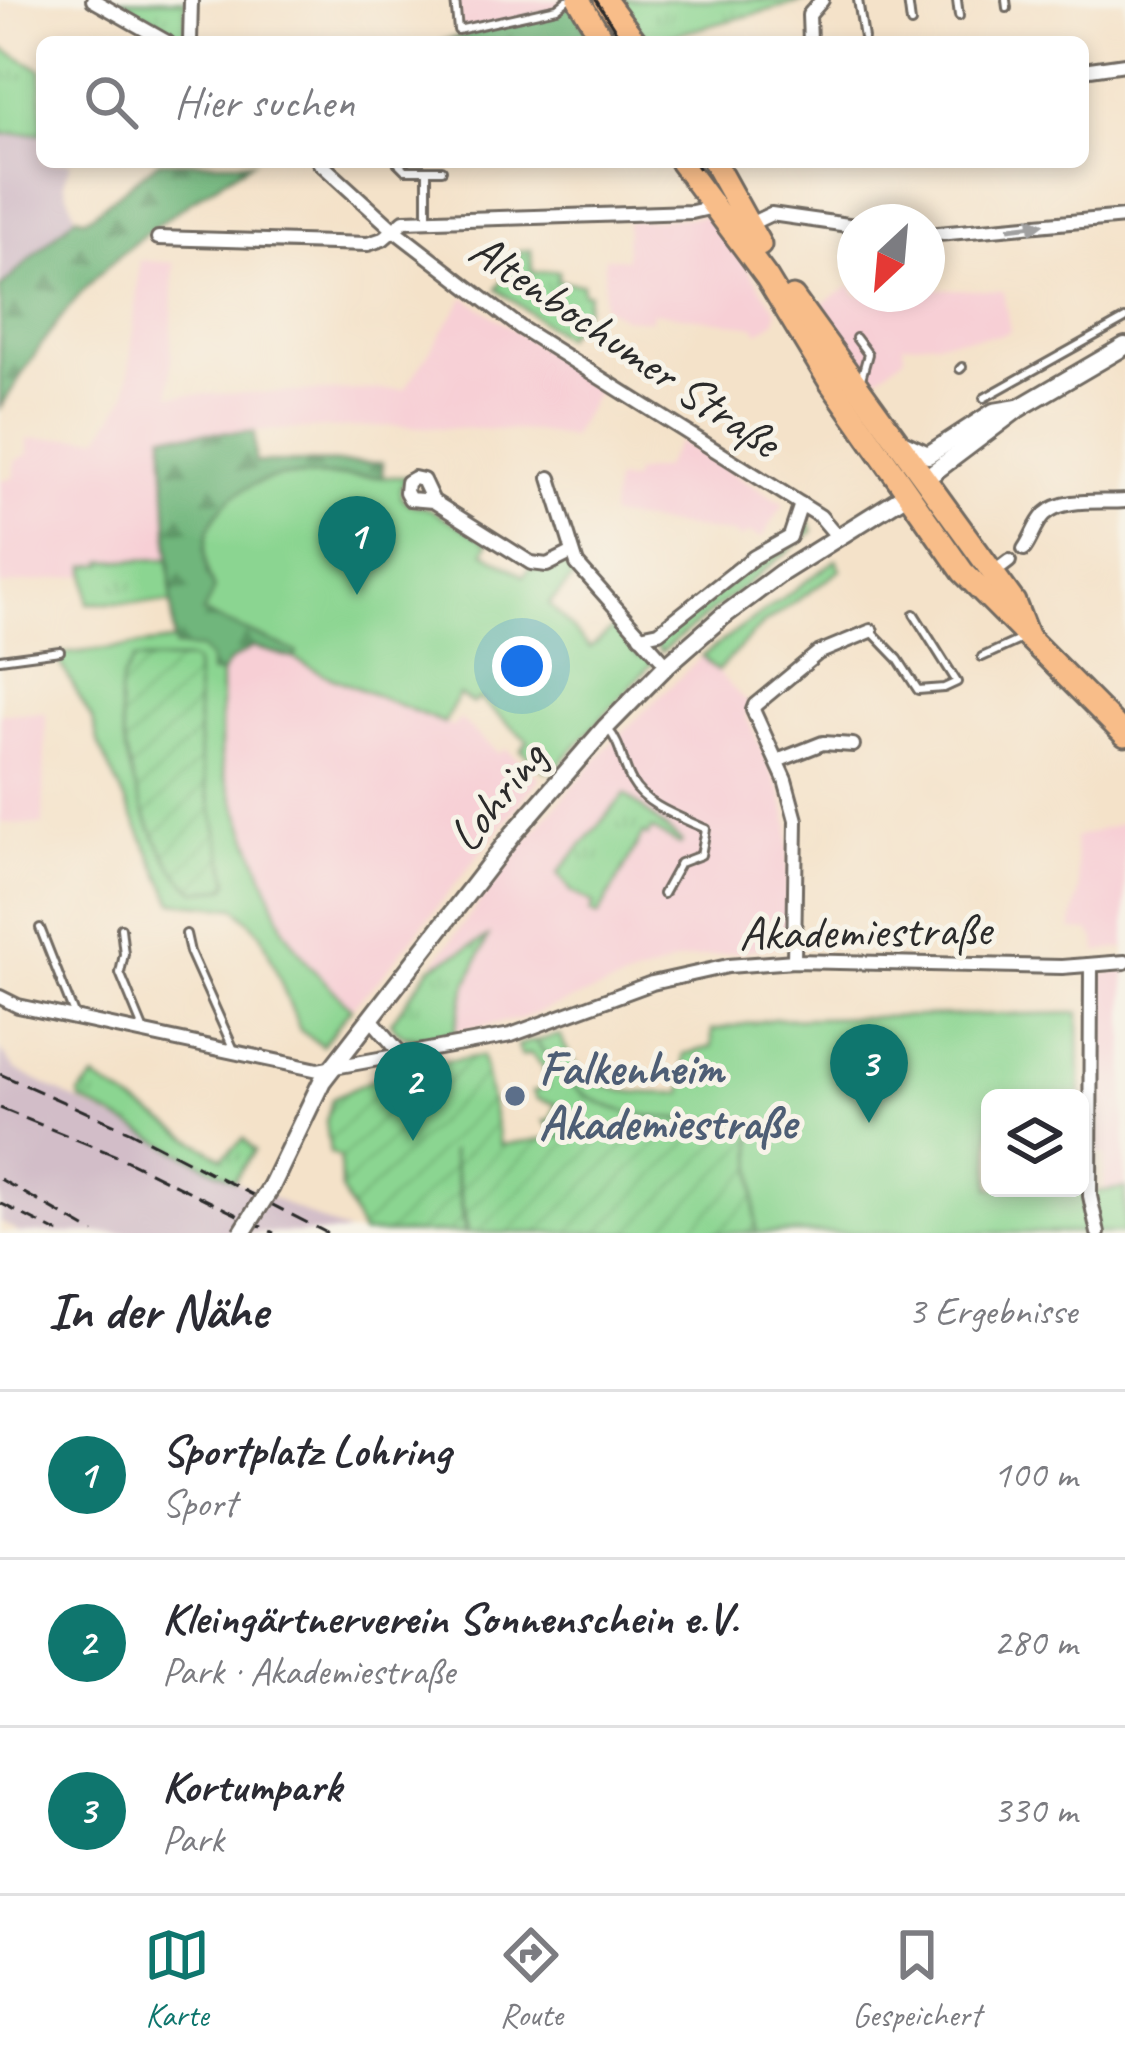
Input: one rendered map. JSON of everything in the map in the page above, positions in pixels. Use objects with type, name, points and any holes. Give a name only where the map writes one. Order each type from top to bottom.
[{"type":"main road","points":[[579,0],[600,36]]},
{"type":"main road","points":[[605,0],[632,36]]},
{"type":"main road","points":[[685,168],[767,278],[803,347],[937,538],[983,595],[1125,735]]},
{"type":"main road","points":[[697,185],[716,168]]},
{"type":"main road","points":[[718,168],[748,225],[857,388],[1000,567],[1028,637]]},
{"type":"main road","points":[[907,494],[926,478]]},
{"type":"main road","points":[[937,538],[979,575],[1000,567]]},
{"type":"street","points":[[93,0],[156,36]]},
{"type":"street","points":[[190,36],[191,0]]},
{"type":"street","points":[[810,36],[808,15],[822,0]]},
{"type":"street","points":[[1089,69],[1125,64]]},
{"type":"street","name":"Altenbochumer Straße","points":[[328,168],[394,230],[521,328],[825,519],[838,537]]},
{"type":"street","points":[[158,238],[368,244],[404,221],[692,212],[714,207]]},
{"type":"street","points":[[748,225],[771,214],[837,223]]},
{"type":"street","points":[[945,233],[1125,217]]},
{"type":"street","points":[[926,478],[1019,407],[1125,346]]},
{"type":"street","points":[[895,436],[917,453],[928,455],[994,412],[1019,407]]},
{"type":"street","points":[[550,478],[571,553],[667,665]]},
{"type":"street","name":"Lohring","points":[[242,1233],[271,1187],[322,1082],[514,832],[606,727],[667,665],[781,573],[907,494]]},
{"type":"street","points":[[433,501],[532,563],[547,566],[571,553]]},
{"type":"street","points":[[1024,549],[1041,519],[1055,508],[1124,501],[1125,519]]},
{"type":"street","points":[[640,636],[659,632],[754,557],[790,537],[801,504]]},
{"type":"street","points":[[794,961],[796,820],[777,760],[754,716],[755,704],[818,653],[871,631]]},
{"type":"street","points":[[777,760],[823,743],[853,745]]},
{"type":"street","name":"Akademiestraße","points":[[0,997],[18,1006],[318,1070],[511,1035],[652,983],[728,966],[794,961],[1090,966],[1125,962]]},
{"type":"street","points":[[1090,966],[1090,1196],[1098,1233]]},
{"type":"street","points":[[372,1020],[402,1055]]},
{"type":"lane","points":[[454,0],[458,30],[557,8],[567,0]]},
{"type":"lane","points":[[858,0],[864,36]]},
{"type":"lane","points":[[908,0],[911,23]]},
{"type":"lane","points":[[957,0],[959,16]]},
{"type":"lane","points":[[403,168],[442,170]]},
{"type":"lane","points":[[427,170],[427,220]]},
{"type":"lane","points":[[985,398],[1125,319]]},
{"type":"lane","points":[[856,338],[868,354],[857,388]]},
{"type":"lane","points":[[871,631],[898,659],[918,690],[958,682],[914,614]]},
{"type":"lane","points":[[982,656],[1028,637]]},
{"type":"lane","points":[[0,659],[59,651]]},
{"type":"lane","points":[[606,727],[617,740],[636,789],[706,829],[701,855],[680,863],[663,894]]},
{"type":"lane","points":[[40,928],[76,1018]]},
{"type":"lane","points":[[121,928],[120,973],[144,1031]]},
{"type":"lane","points":[[186,934],[234,1050]]},
{"type":"shaded area","points":[[453,0],[570,0],[573,5],[462,36]]},
{"type":"shaded area","points":[[36,133],[36,168],[69,168],[64,183],[76,216],[0,287],[0,134]]},
{"type":"shaded area","points":[[714,219],[777,311],[775,321],[758,332],[754,326],[653,312],[651,320],[624,318],[603,306],[605,257],[626,259],[627,221]]},
{"type":"shaded area","points":[[140,260],[174,263],[170,395],[405,389],[465,297],[599,389],[571,437],[534,431],[393,426],[163,434],[170,559],[105,561],[86,566],[86,575],[0,586],[0,480],[15,477],[15,461],[28,454],[28,439],[100,437],[127,394]]},
{"type":"shaded area","points":[[945,289],[1003,291],[1010,331],[903,344],[904,357],[872,381],[818,306],[837,294],[837,312],[945,312]]},
{"type":"shaded area","points":[[679,441],[784,504],[762,538],[749,533],[740,539],[735,534],[610,516],[615,480],[632,481],[634,473],[663,468]]},
{"type":"shaded area","points":[[253,647],[295,659],[452,727],[460,719],[499,754],[505,748],[540,778],[378,981],[351,1008],[309,965],[284,929],[225,776],[221,674],[229,662]]},
{"type":"shaded area","points":[[702,656],[749,705],[746,716],[782,794],[789,826],[786,945],[681,960],[520,1019],[443,1033],[425,975],[527,839],[610,744]]},
{"type":"shaded area","points":[[0,713],[46,713],[43,825],[0,823]]},
{"type":"shaded area","points":[[1125,822],[1125,948],[1097,952],[1089,931],[1071,930],[1079,890],[1074,838]]},
{"type":"shaded area","points":[[1125,969],[1125,1188],[1104,1190],[1105,1154],[1094,1154],[1095,976]]},
{"type":"shaded area","points":[[0,1049],[16,1070],[348,1233],[19,1233],[0,1222]]},
{"type":"green space","points":[[120,0],[185,0],[185,33],[183,36]]},
{"type":"green space","points":[[620,0],[808,0],[670,36],[643,36]]},
{"type":"green space","points":[[573,5],[590,36],[461,36]]},
{"type":"green space","points":[[0,47],[36,67],[36,133],[0,134]]},
{"type":"green space","points":[[150,168],[243,168],[158,225],[93,280],[55,326],[0,408],[0,288],[76,216],[85,219]]},
{"type":"green space","points":[[531,250],[532,272],[559,271],[558,281],[582,284],[583,293],[589,294],[585,309],[564,338],[497,289],[520,251]]},
{"type":"green space","points":[[254,432],[255,462],[383,463],[382,476],[283,476],[205,547],[207,573],[214,588],[297,652],[295,659],[253,647],[229,662],[221,674],[210,673],[174,647],[163,434]]},
{"type":"green space","points":[[283,476],[407,477],[400,488],[409,504],[430,509],[488,543],[484,552],[524,576],[530,568],[547,571],[570,561],[577,574],[549,604],[590,648],[613,628],[639,657],[648,652],[655,660],[553,771],[546,771],[521,750],[528,741],[479,699],[473,704],[459,695],[444,723],[325,675],[295,659],[297,652],[203,613],[214,589],[205,548],[217,514],[244,489]]},
{"type":"green space","points":[[807,516],[813,531],[661,652],[655,644],[761,560],[790,544]]},
{"type":"green space","points":[[170,559],[172,603],[88,603],[86,566]]},
{"type":"green space","points":[[836,560],[841,570],[762,625],[717,671],[702,656]]},
{"type":"green space","points":[[174,641],[175,647],[201,649],[210,659],[210,673],[221,674],[225,776],[284,929],[309,965],[351,1008],[322,1046],[300,1030],[261,933],[236,908],[173,902],[99,745],[93,721],[56,655]]},
{"type":"green space","points":[[134,660],[195,663],[200,760],[229,881],[226,888],[196,891],[179,875],[150,826],[129,765],[120,707],[122,681]]},
{"type":"green space","points":[[625,794],[682,842],[652,829],[648,836],[643,834],[598,916],[590,912],[594,904],[572,892],[558,873]]},
{"type":"green space","points":[[488,937],[467,984],[454,1033],[410,1038],[396,1030],[391,1022],[430,968]]},
{"type":"green space","points":[[1079,1013],[1080,1089],[981,1089],[981,1197],[1089,1197],[1089,1193],[1125,1188],[1125,1233],[756,1233],[751,1125],[654,1117],[610,1107],[571,1084],[535,1041],[560,1035],[581,1070],[609,1087],[683,1093],[684,1054],[712,1047],[712,1030],[774,1019]]},
{"type":"green space","points":[[535,1041],[581,1091],[653,1117],[652,1132],[558,1137],[544,1121],[551,1120],[556,1104],[537,1099],[532,1092],[548,1087],[543,1067],[530,1054],[521,1056],[518,1045]]},
{"type":"green space","points":[[482,1056],[500,1145],[652,1132],[653,1117],[746,1121],[752,1125],[756,1233],[468,1233],[451,1150],[465,1233],[362,1233],[341,1189],[340,1157],[330,1153],[326,1122],[332,1099],[394,1069]]},
{"type":"green space","points":[[95,1079],[222,1158],[244,1139],[254,1151],[234,1180],[81,1100],[79,1094]]},
{"type":"tram line","points":[[596,0],[619,36]]},
{"type":"railway","points":[[0,1074],[129,1131],[327,1233]]},
{"type":"railway","points":[[0,1108],[119,1157],[274,1233]]},
{"type":"railway","points":[[0,1179],[94,1233]]},
{"type":"railway","points":[[0,1203],[59,1233]]},
{"type":"place","name":"Sportplatz Lohring","points":[[357,595]]},
{"type":"place","name":"Falkenheim Akademiestraße","points":[[515,1096]]},
{"type":"place","name":"Kortumpark","points":[[869,1123]]},
{"type":"place","name":"Kleingärtnerverein Sonnenschein e.V.","points":[[413,1141]]}]
